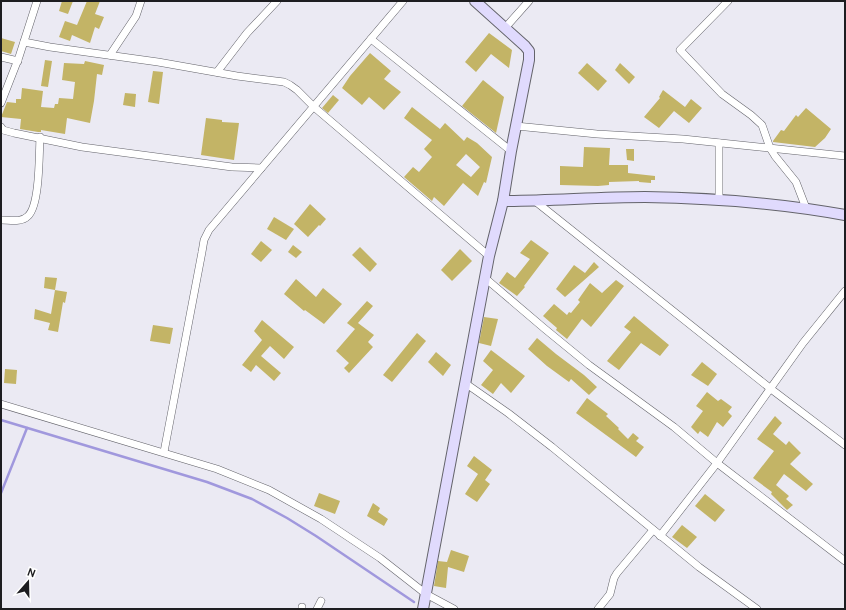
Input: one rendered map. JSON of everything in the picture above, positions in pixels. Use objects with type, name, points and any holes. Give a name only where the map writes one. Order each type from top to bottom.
[{"type":"street","points":[[1,103],[18,61],[37,1]]},
{"type":"street","points":[[110,56],[136,16],[141,1]]},
{"type":"street","points":[[217,72],[247,33],[277,1]]},
{"type":"street","points":[[164,452],[204,240],[209,230],[403,1]]},
{"type":"street","points":[[423,609],[489,256],[503,201],[510,151],[529,60],[529,51],[525,46],[475,1]]},
{"type":"street","points":[[505,28],[529,1]]},
{"type":"street","points":[[728,1],[680,50],[722,94],[762,125],[770,148],[796,182],[806,208]]},
{"type":"street","points":[[371,39],[510,151]]},
{"type":"street","points":[[24,42],[50,48],[158,62],[290,84],[314,107],[489,256]]},
{"type":"street","points":[[1,57],[18,61]]},
{"type":"street","points":[[516,126],[596,134],[683,139],[845,156]]},
{"type":"street","points":[[1,127],[3,130],[14,133],[40,137],[82,147],[232,167],[261,168]]},
{"type":"street","points":[[1,220],[19,220],[28,217],[30,214],[38,185],[40,137]]},
{"type":"street","points":[[719,143],[719,200]]},
{"type":"street","points":[[503,201],[645,197],[719,200],[806,208],[845,215]]},
{"type":"street","points":[[535,201],[845,445]]},
{"type":"street","points":[[485,278],[584,360],[674,427],[717,463],[845,561]]},
{"type":"street","points":[[660,536],[717,463],[803,343],[845,291]]},
{"type":"street","points":[[465,383],[508,413],[552,447],[699,567],[757,609]]},
{"type":"street","points":[[1,404],[217,469],[269,490],[321,519],[380,558],[426,594],[454,609]]},
{"type":"street","points":[[598,609],[610,594],[614,578],[653,530]]},
{"type":"street","points":[[317,609],[321,601]]},
{"type":"building","points":[[62,1],[73,1],[68,14],[59,11]]},
{"type":"building","points":[[87,1],[100,1],[95,14],[104,17],[99,29],[95,27],[90,43],[72,35],[70,41],[59,37],[65,21],[77,25]]},
{"type":"building","points":[[489,33],[512,50],[509,68],[491,54],[476,72],[465,62]]},
{"type":"building","points":[[1,38],[15,42],[11,54],[1,51]]},
{"type":"building","points":[[370,53],[391,71],[384,79],[401,92],[384,110],[369,97],[362,105],[342,88],[350,76]]},
{"type":"building","points":[[45,60],[52,61],[48,87],[41,86]]},
{"type":"building","points":[[85,61],[104,65],[102,75],[97,74],[90,123],[67,118],[65,134],[41,130],[41,132],[38,132],[20,129],[21,119],[1,117],[7,102],[16,103],[16,99],[21,99],[22,88],[43,91],[41,107],[54,108],[55,104],[58,104],[59,98],[73,99],[75,82],[62,80],[64,63],[84,64]]},
{"type":"building","points":[[587,63],[607,81],[598,91],[578,73]]},
{"type":"building","points":[[620,63],[635,77],[629,84],[615,70]]},
{"type":"building","points":[[153,71],[163,72],[159,104],[148,102]]},
{"type":"building","points":[[483,80],[504,97],[496,133],[462,106]]},
{"type":"building","points":[[663,90],[685,107],[691,99],[702,108],[689,123],[674,111],[659,128],[644,117],[660,98],[659,97]]},
{"type":"building","points":[[125,93],[136,94],[135,107],[123,105]]},
{"type":"building","points":[[333,95],[339,100],[328,113],[322,108]]},
{"type":"building","points":[[412,107],[440,129],[445,123],[464,141],[467,137],[477,143],[492,157],[486,183],[484,182],[478,196],[463,183],[444,206],[434,197],[432,201],[404,177],[413,167],[419,172],[432,157],[424,149],[432,140],[404,118]],"holes":[[[466,154],[480,167],[471,177],[456,165]]]},
{"type":"building","points":[[806,108],[831,129],[825,138],[815,147],[773,142],[781,130],[784,131],[796,115],[798,117]]},
{"type":"building","points":[[206,118],[222,120],[222,122],[239,123],[234,160],[201,155]]},
{"type":"building","points":[[584,147],[610,148],[609,165],[628,165],[628,173],[655,176],[655,180],[651,180],[651,183],[639,181],[609,182],[609,185],[598,186],[560,185],[560,166],[583,167]]},
{"type":"building","points":[[626,149],[634,149],[634,161],[627,160]]},
{"type":"building","points":[[310,204],[326,219],[308,237],[294,224]]},
{"type":"building","points":[[274,217],[294,229],[286,240],[267,229]]},
{"type":"building","points":[[531,240],[549,253],[517,296],[499,283],[507,272],[515,278],[530,259],[520,253]]},
{"type":"building","points":[[261,241],[272,250],[261,262],[251,254]]},
{"type":"building","points":[[293,245],[302,252],[296,258],[288,252]]},
{"type":"building","points":[[360,247],[377,264],[370,272],[352,255]]},
{"type":"building","points":[[460,249],[472,261],[452,281],[441,270]]},
{"type":"building","points":[[594,262],[599,267],[565,297],[556,289],[574,265],[585,273]]},
{"type":"building","points":[[45,277],[57,278],[55,290],[44,288]]},
{"type":"building","points":[[296,279],[316,297],[323,288],[342,304],[324,324],[305,310],[304,311],[284,294]]},
{"type":"building","points":[[616,280],[624,286],[591,327],[582,319],[567,339],[543,316],[554,304],[567,315],[569,312],[571,313],[580,302],[578,300],[590,283],[602,293]]},
{"type":"building","points":[[55,290],[67,292],[65,303],[63,302],[58,332],[48,330],[50,323],[34,319],[35,309],[51,314]]},
{"type":"building","points":[[367,301],[373,306],[358,323],[374,335],[368,342],[373,347],[349,373],[344,368],[349,363],[336,351],[355,329],[347,323]]},
{"type":"building","points":[[634,316],[669,345],[660,356],[641,343],[619,370],[607,361],[631,332],[624,327]]},
{"type":"building","points":[[484,317],[498,319],[491,346],[479,343]]},
{"type":"building","points":[[262,320],[294,347],[284,359],[270,346],[261,356],[281,373],[274,381],[256,365],[251,372],[242,365],[262,340],[254,331]]},
{"type":"building","points":[[153,325],[173,328],[170,344],[150,341]]},
{"type":"building","points":[[417,333],[426,341],[392,382],[383,375]]},
{"type":"building","points":[[537,338],[597,387],[589,395],[571,379],[569,382],[547,366],[528,349]]},
{"type":"building","points":[[491,350],[525,376],[511,393],[501,383],[493,394],[481,385],[493,370],[483,361]]},
{"type":"building","points":[[436,352],[451,365],[443,376],[428,362]]},
{"type":"building","points":[[702,362],[717,374],[708,386],[691,375]]},
{"type":"building","points":[[5,369],[17,370],[16,384],[4,383]]},
{"type":"building","points":[[707,392],[718,401],[721,399],[732,407],[728,412],[732,416],[723,427],[717,422],[708,437],[700,431],[698,434],[691,427],[703,411],[696,406]]},
{"type":"building","points":[[587,398],[608,414],[606,416],[628,439],[633,433],[639,438],[636,441],[644,447],[636,457],[576,413]]},
{"type":"building","points":[[775,416],[782,423],[773,434],[786,445],[789,441],[801,453],[790,464],[813,484],[806,491],[784,474],[776,485],[789,496],[786,499],[793,505],[787,510],[771,494],[772,492],[753,478],[774,451],[757,439]]},
{"type":"building","points":[[474,456],[492,470],[485,480],[490,484],[477,502],[465,494],[478,474],[467,466]]},
{"type":"building","points":[[319,493],[340,501],[335,514],[314,506]]},
{"type":"building","points":[[705,494],[725,510],[715,522],[695,506]]},
{"type":"building","points":[[373,503],[380,508],[378,512],[388,519],[384,526],[367,516]]},
{"type":"building","points":[[682,525],[697,537],[687,548],[672,537]]},
{"type":"building","points":[[451,550],[469,556],[464,572],[448,567],[446,588],[434,586],[438,561],[447,562]]},
{"type":"waterway","points":[[1,420],[207,482],[252,499],[316,536],[414,602]]},
{"type":"waterway","points":[[1,493],[27,428]]}]
